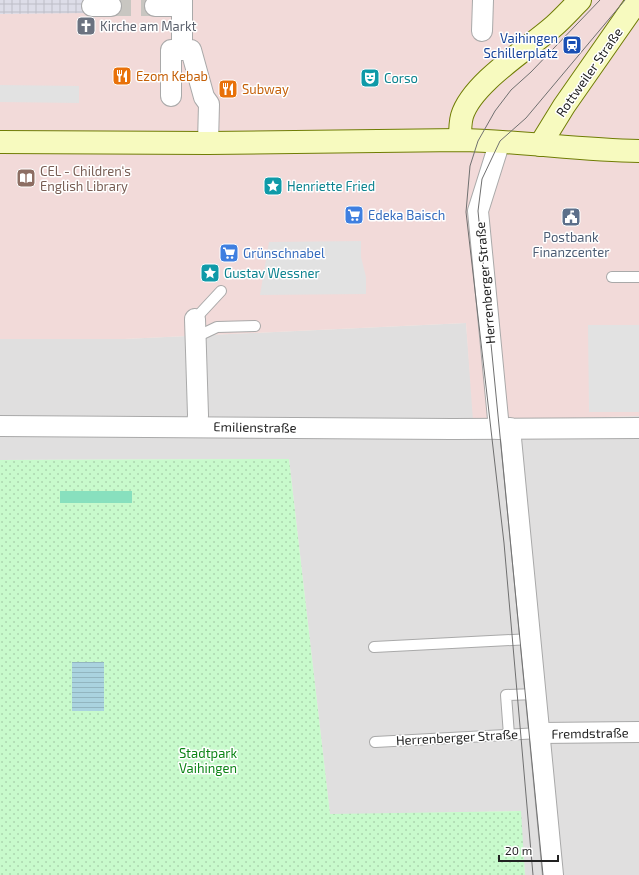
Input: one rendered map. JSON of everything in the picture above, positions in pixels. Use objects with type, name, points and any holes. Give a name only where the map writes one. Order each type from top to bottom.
[{"type":"main road","points":[[460,140],[462,116],[469,102],[505,65],[554,26],[580,0]]},
{"type":"main road","name":"Rottweiler Straße","points":[[540,145],[564,106],[638,0]]},
{"type":"main road","points":[[0,142],[208,143],[460,140],[500,141],[599,150],[639,151]]},
{"type":"street","points":[[482,31],[484,0]]},
{"type":"street","points":[[155,6],[182,3],[182,49]]},
{"type":"street","points":[[171,96],[171,50],[191,50],[204,97],[209,104],[208,143]]},
{"type":"street","name":"Herrenberger Straße","points":[[500,141],[492,188],[478,211],[531,640],[553,875]]},
{"type":"street","points":[[196,328],[196,427]]},
{"type":"street","name":"Emilienstraße","points":[[0,426],[639,428]]},
{"type":"street","name":"Fremdstraße","points":[[540,733],[639,732]]},
{"type":"lane","points":[[612,276],[639,277]]},
{"type":"lane","points":[[196,328],[221,291]]},
{"type":"lane","points":[[196,328],[255,326]]},
{"type":"lane","points":[[374,647],[531,640]]},
{"type":"lane","points":[[509,735],[506,695],[536,694]]},
{"type":"lane","name":"Herrenberger Straße","points":[[375,742],[540,733]]},
{"type":"shaded area","points":[[0,0],[639,0],[639,416],[473,421],[466,323],[124,339],[0,339]]},
{"type":"shaded area","points":[[0,0],[92,0],[92,13],[0,14]]},
{"type":"shaded area","points":[[0,85],[79,86],[79,103],[0,102]]},
{"type":"shaded area","points":[[361,241],[361,257],[366,277],[366,294],[260,295],[269,242]]},
{"type":"shaded area","points":[[466,323],[474,421],[639,416],[639,875],[525,875],[520,811],[330,815],[289,459],[0,460],[0,339],[124,339]]},
{"type":"shaded area","points":[[588,325],[639,325],[639,412],[589,412]]},
{"type":"green space","name":"Stadtpark Vaihingen","points":[[289,459],[330,814],[521,811],[525,875],[0,875],[0,460]]},
{"type":"green space","points":[[60,491],[132,491],[132,503],[60,503]]},
{"type":"water","points":[[72,662],[104,662],[104,711],[72,711]]},
{"type":"tunnel","points":[[111,6],[155,6]]},
{"type":"tram line","points":[[533,875],[504,543],[466,212],[470,166],[478,141],[495,111],[511,90],[531,72],[600,0]]},
{"type":"tram line","points":[[543,875],[478,211],[482,179],[500,141],[526,118],[625,0]]},
{"type":"place","name":"Kirche am Markt","points":[[86,26]]},
{"type":"place","name":"Vaihingen Schillerplatz","points":[[572,45]]},
{"type":"place","name":"Ezom Kebab","points":[[122,76]]},
{"type":"place","name":"Corso","points":[[370,78]]},
{"type":"place","name":"Subway","points":[[228,89]]},
{"type":"place","name":"CEL - Children‘s English Library","points":[[26,178]]},
{"type":"place","name":"Henriette Fried","points":[[273,186]]},
{"type":"place","name":"Edeka Baisch","points":[[354,215]]},
{"type":"place","name":"Postbank Finanzcenter","points":[[571,217]]},
{"type":"place","name":"Grünschnabel","points":[[229,253]]},
{"type":"place","name":"Gustav Wessner","points":[[210,273]]}]
